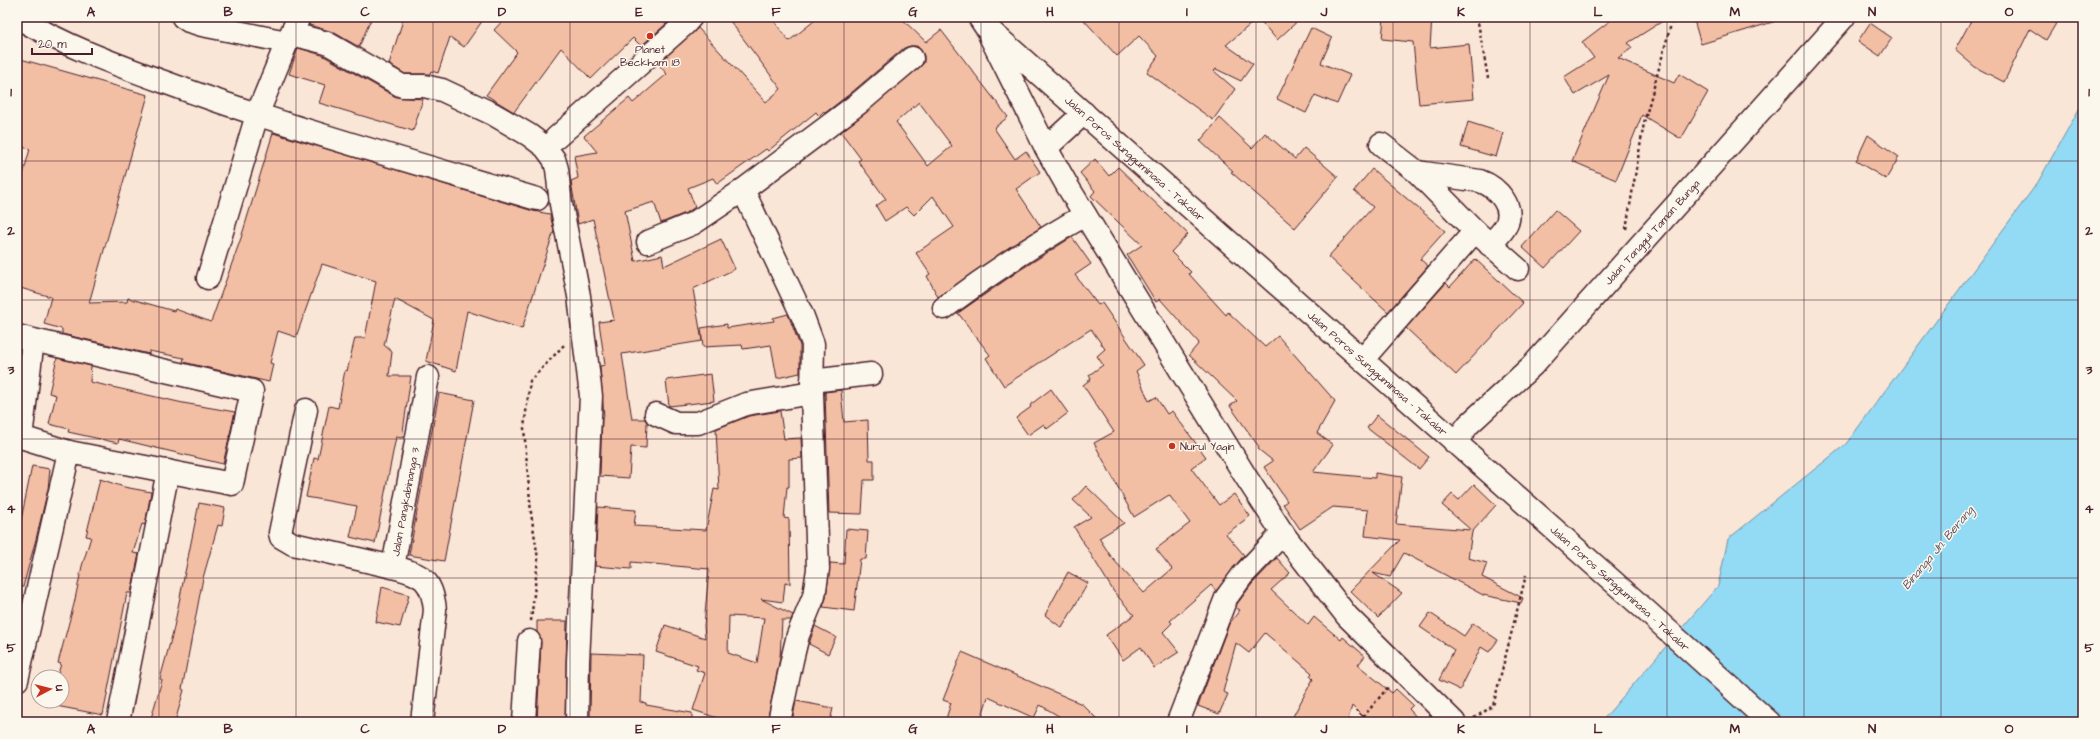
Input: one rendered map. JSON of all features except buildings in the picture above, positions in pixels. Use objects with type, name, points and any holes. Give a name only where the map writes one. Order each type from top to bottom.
[{"type":"main road","points":[[17,17],[53,37],[126,68],[257,115],[537,199]]},
{"type":"main road","points":[[184,17],[189,21],[202,25],[293,31],[327,43],[402,86],[424,86],[442,90],[493,114],[529,135],[545,147],[554,159],[586,339],[591,396],[576,722]]},
{"type":"main road","points":[[556,138],[685,24],[691,17]]},
{"type":"main road","name":"Jalan Tanggul Taman Bunga","points":[[1455,442],[1468,425],[1544,354],[1844,17]]},
{"type":"main road","name":"Jalan Poros Sungguminasa - Takalar","points":[[982,21],[1642,607],[1769,722]]},
{"type":"main road","name":"Jalan Poros Sungguminasa - Takalar","points":[[982,21],[1046,148],[1085,215],[1246,477],[1283,533],[1347,616],[1401,672],[1454,722]]},
{"type":"main road","points":[[208,278],[257,115],[293,31]]},
{"type":"main road","points":[[648,242],[694,223],[742,190],[859,103],[912,58]]},
{"type":"main road","points":[[1046,148],[1084,113]]},
{"type":"main road","points":[[1381,144],[1417,172],[1483,238],[1518,269]]},
{"type":"main road","points":[[1362,359],[1483,238],[1506,226],[1508,214],[1506,204],[1502,194],[1490,184],[1480,181],[1417,172]]},
{"type":"main road","points":[[742,190],[810,333],[813,344],[812,387],[818,569],[814,596],[798,635],[779,722]]},
{"type":"main road","points":[[944,308],[990,274],[1053,233],[1085,215]]},
{"type":"main road","points":[[25,338],[252,391],[232,484],[69,452],[19,437],[25,338]]},
{"type":"main road","points":[[656,414],[676,423],[698,423],[746,404],[871,374]]},
{"type":"main road","name":"Jalan Pangkabinanga 3","points":[[422,722],[435,610],[433,594],[424,579],[416,573],[393,567],[428,377]]},
{"type":"main road","points":[[306,410],[280,533],[281,537],[293,544],[393,567]]},
{"type":"main road","points":[[17,680],[69,452]]},
{"type":"main road","points":[[118,722],[168,471]]},
{"type":"main road","points":[[1180,717],[1226,598],[1242,576],[1283,533]]},
{"type":"main road","points":[[524,722],[529,641]]},
{"type":"path","points":[[1477,17],[1488,78]]},
{"type":"path","points":[[1625,232],[1644,123],[1673,17]]},
{"type":"path","points":[[529,641],[538,559],[531,513],[524,428],[530,381],[568,341],[586,339]]},
{"type":"path","points":[[1469,722],[1493,706],[1526,575]]},
{"type":"path","points":[[1359,722],[1401,672]]},
{"type":"water","name":"Binanga Jn. Berang","points":[[2083,102],[2083,722],[1601,722],[1718,586],[1728,539],[1846,444],[2038,182]]},
{"type":"place","name":"Planet Beckham 18","points":[[650,36]]},
{"type":"place","name":"Nurul Yaqin","points":[[1172,446]]}]
